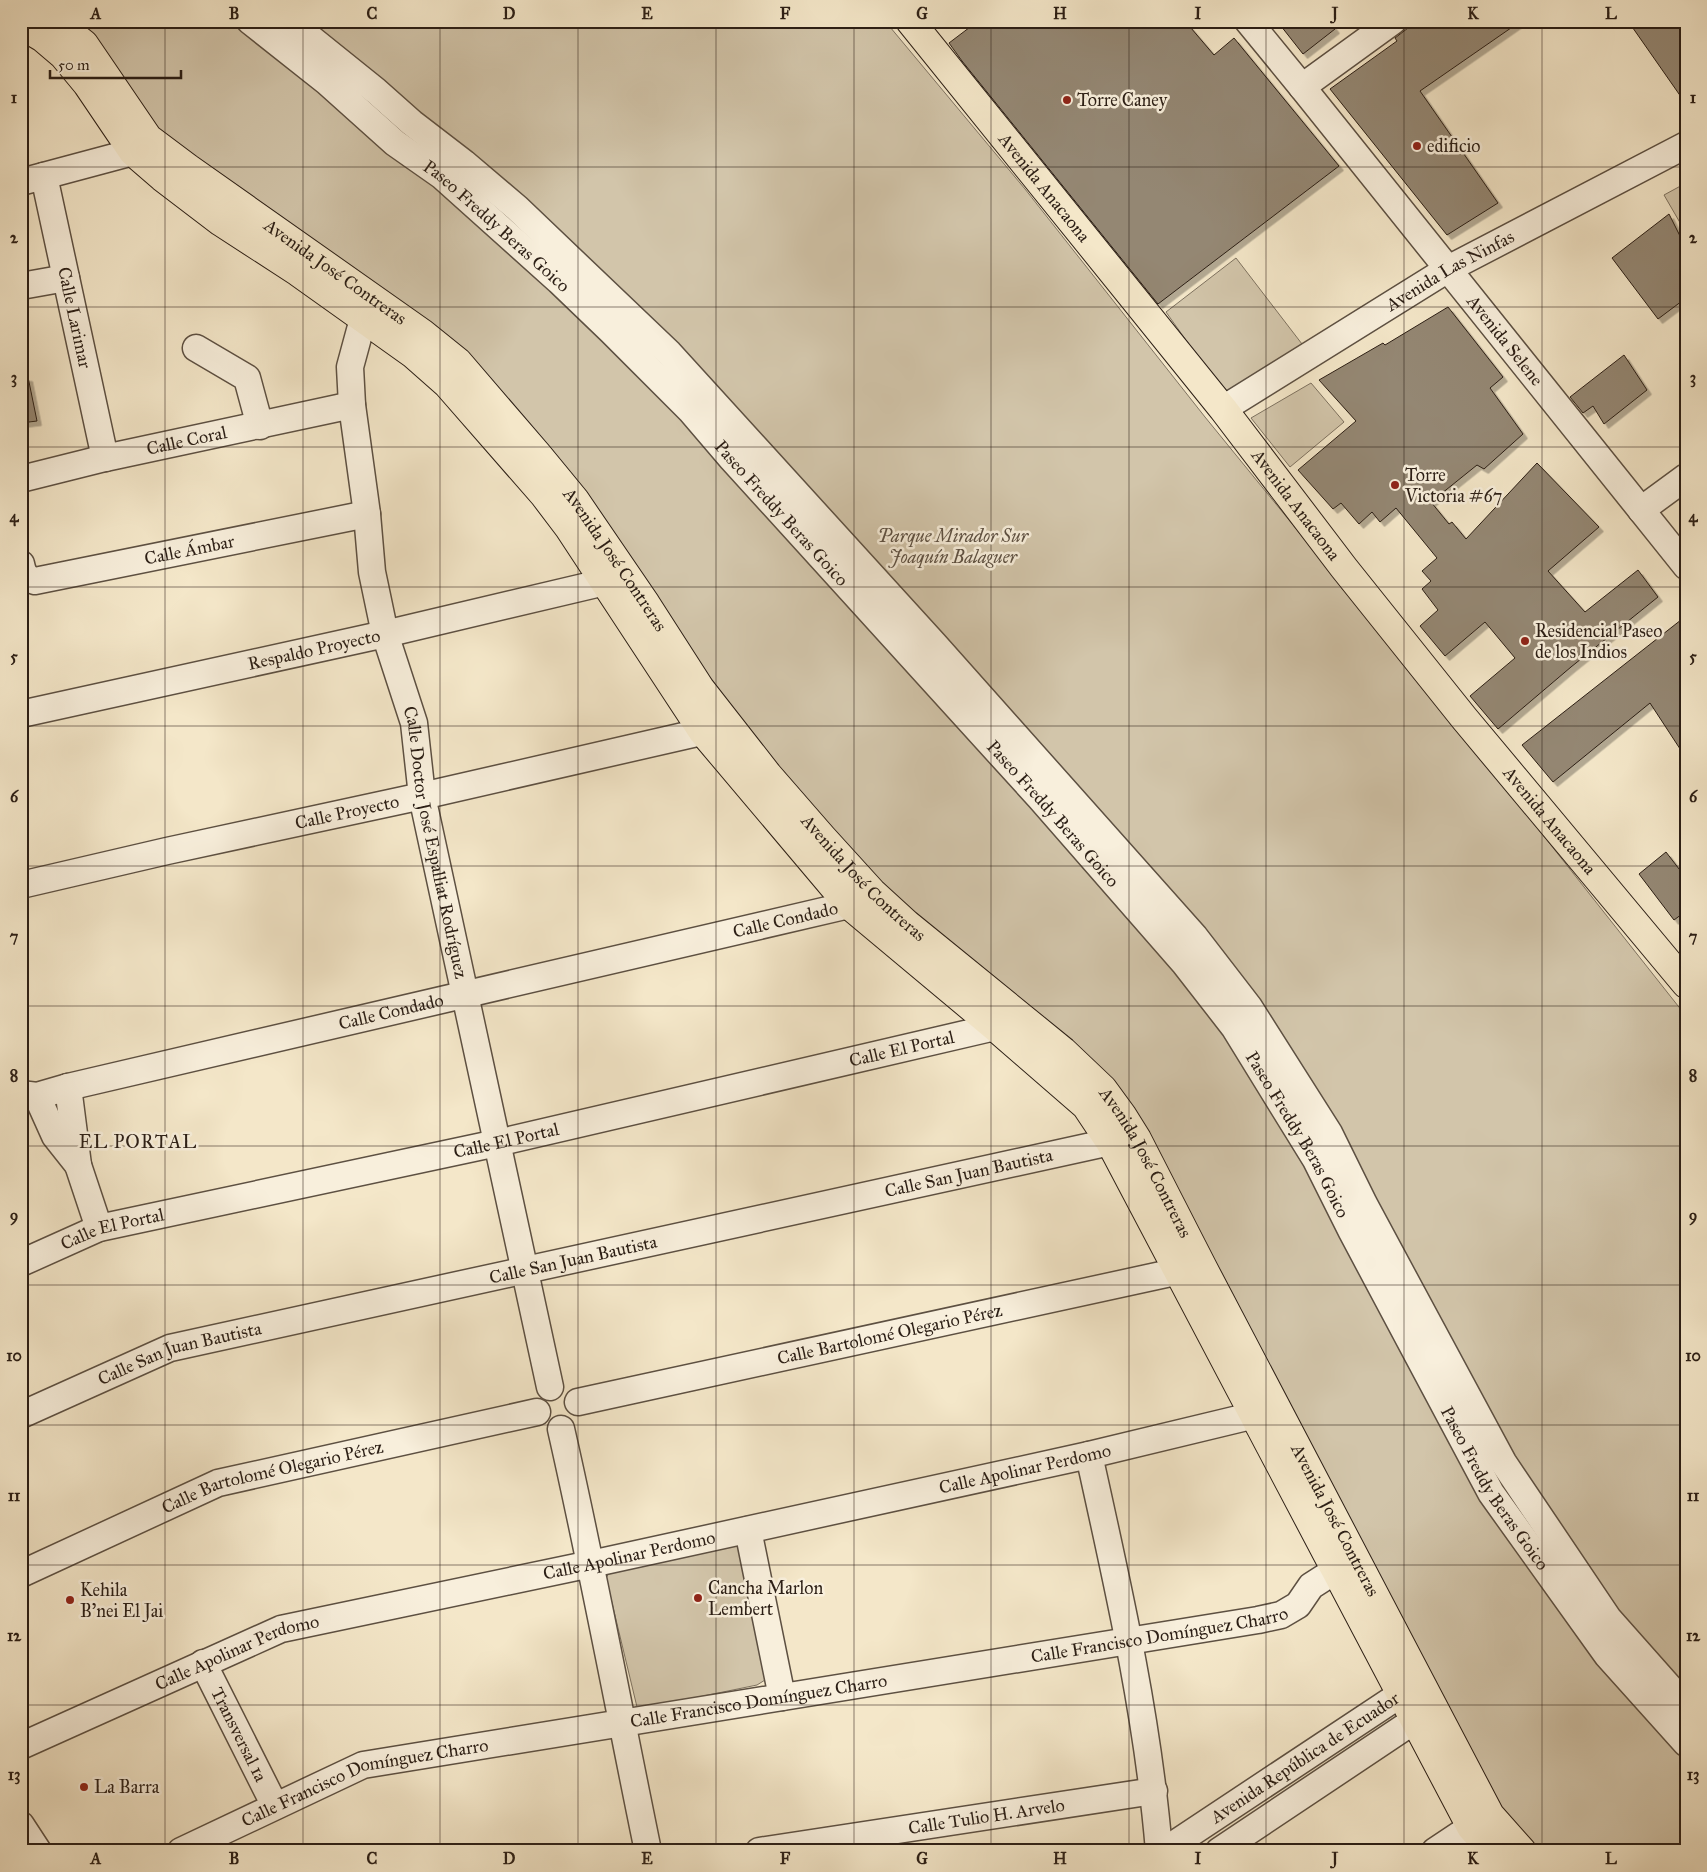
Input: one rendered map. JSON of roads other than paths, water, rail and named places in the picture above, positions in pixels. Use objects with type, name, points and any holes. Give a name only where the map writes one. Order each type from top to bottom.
[{"type":"main road","name":"Avenida José Contreras","points":[[55,21],[84,44],[148,138],[370,310],[413,354],[448,384],[544,495],[569,528],[702,732],[849,905],[1086,1106],[1190,1269],[1411,1688],[1424,1714],[1471,1827],[1492,1851]]},
{"type":"main road","name":"Avenida Anacaona","points":[[910,21],[1223,409],[1344,568],[1470,726],[1686,984]]},
{"type":"main road","name":"Avenida José Contreras","points":[[21,25],[43,38],[63,55],[87,84],[133,152],[162,177],[221,222],[298,272],[443,348],[458,362],[538,454],[585,514],[700,688],[774,782],[872,892],[929,943],[1063,1051],[1103,1089],[1137,1139],[1190,1269],[1255,1415],[1336,1570],[1411,1688]]},
{"type":"main road","name":"Avenida José Contreras","points":[[1424,1714],[1490,1815],[1522,1851]]},
{"type":"street","name":"Paseo Freddy Beras Goico","points":[[250,21],[326,82],[395,143],[442,176],[559,280],[605,324],[691,411],[732,459],[887,611],[1195,937],[1249,1007],[1329,1133],[1364,1204],[1503,1462],[1608,1618],[1686,1706]]},
{"type":"street","name":"Paseo Freddy Beras Goico","points":[[289,21],[517,208],[669,353],[887,611],[1047,805],[1185,964],[1234,1027],[1316,1160],[1352,1232],[1491,1493],[1607,1655],[1686,1743]]},
{"type":"street","name":"Avenida Selene","points":[[1248,21],[1686,566]]},
{"type":"street","points":[[1302,87],[1393,21]]},
{"type":"street","name":"Avenida Las Ninfas","points":[[1223,409],[1448,269],[1686,145]]},
{"type":"street","points":[[33,179],[133,152]]},
{"type":"street","name":"Calle Larimar","points":[[33,179],[66,278],[105,458]]},
{"type":"street","points":[[21,286],[66,278]]},
{"type":"street","name":"Calle Doctor José Espalliat Rodríguez","points":[[370,310],[350,367],[352,405],[367,514],[372,572],[385,634],[414,723],[422,796],[550,1387]]},
{"type":"street","points":[[196,348],[246,378],[260,426]]},
{"type":"street","name":"Calle Coral","points":[[21,479],[105,458],[352,405]]},
{"type":"street","points":[[1641,510],[1686,477]]},
{"type":"street","name":"Calle Ámbar","points":[[21,564],[23,573],[28,579],[35,581],[367,514]]},
{"type":"street","name":"Respaldo Proyecto","points":[[21,714],[385,634],[605,582]]},
{"type":"street","name":"Calle Proyecto","points":[[21,885],[176,849],[422,796],[729,725]]},
{"type":"street","name":"Calle Condado","points":[[29,1095],[68,1088],[849,905],[872,892]]},
{"type":"street","name":"Calle El Portal","points":[[21,1263],[99,1228],[497,1143],[995,1027]]},
{"type":"street","points":[[68,1088],[78,1165],[99,1228]]},
{"type":"street","points":[[29,1095],[55,1136],[78,1165]]},
{"type":"street","name":"Calle San Juan Bautista","points":[[21,1415],[170,1348],[1110,1142],[1137,1139]]},
{"type":"street","name":"Calle Bartolomé Olegario Pérez","points":[[578,1402],[1190,1269]]},
{"type":"street","points":[[562,1386],[567,1388],[576,1396],[578,1402],[577,1417],[571,1425],[561,1429],[546,1426],[541,1422],[536,1412],[539,1397],[550,1387],[562,1386]]},
{"type":"street","name":"Calle Bartolomé Olegario Pérez","points":[[21,1574],[218,1482],[536,1412]]},
{"type":"street","name":"Calle Apolinar Perdomo","points":[[21,1746],[281,1629],[748,1530],[1089,1455],[1255,1415]]},
{"type":"street","points":[[561,1429],[592,1564],[621,1723],[648,1851]]},
{"type":"street","points":[[1089,1455],[1130,1641],[1154,1791],[1159,1851]]},
{"type":"street","points":[[748,1530],[782,1697]]},
{"type":"street","name":"Calle Francisco Domínguez Charro","points":[[181,1851],[363,1765],[1281,1615],[1298,1604],[1311,1586],[1336,1570]]},
{"type":"street","name":"Transversal 1a","points":[[203,1663],[275,1806]]},
{"type":"street","name":"Avenida República de Ecuador","points":[[1164,1851],[1411,1688]]},
{"type":"street","name":"Avenida República de Ecuador","points":[[1219,1851],[1424,1714]]},
{"type":"street","name":"Calle Tulio H. Arvelo","points":[[760,1851],[1154,1791]]},
{"type":"street","points":[[21,1825],[38,1851]]},
{"type":"street","points":[[1436,1851],[1471,1827]]},
{"type":"place","name":"Torre Caney","points":[[1067,100]]},
{"type":"place","name":"edificio","points":[[1417,146]]},
{"type":"place","name":"Torre Victoria #67","points":[[1395,485]]},
{"type":"place","name":"Residencial Paseo de los Indios","points":[[1525,641]]},
{"type":"place","name":"Cancha Marlon Lembert","points":[[698,1598]]},
{"type":"place","name":"Kehila B'nei El Jai","points":[[70,1600]]},
{"type":"place","name":"La Barra","points":[[84,1787]]},
{"type":"district","name":"EL PORTAL","points":[[138,1141]]},
{"type":"park label","name":"Parque Mirador Sur Joaquín Balaguer","points":[[953,546]]}]
